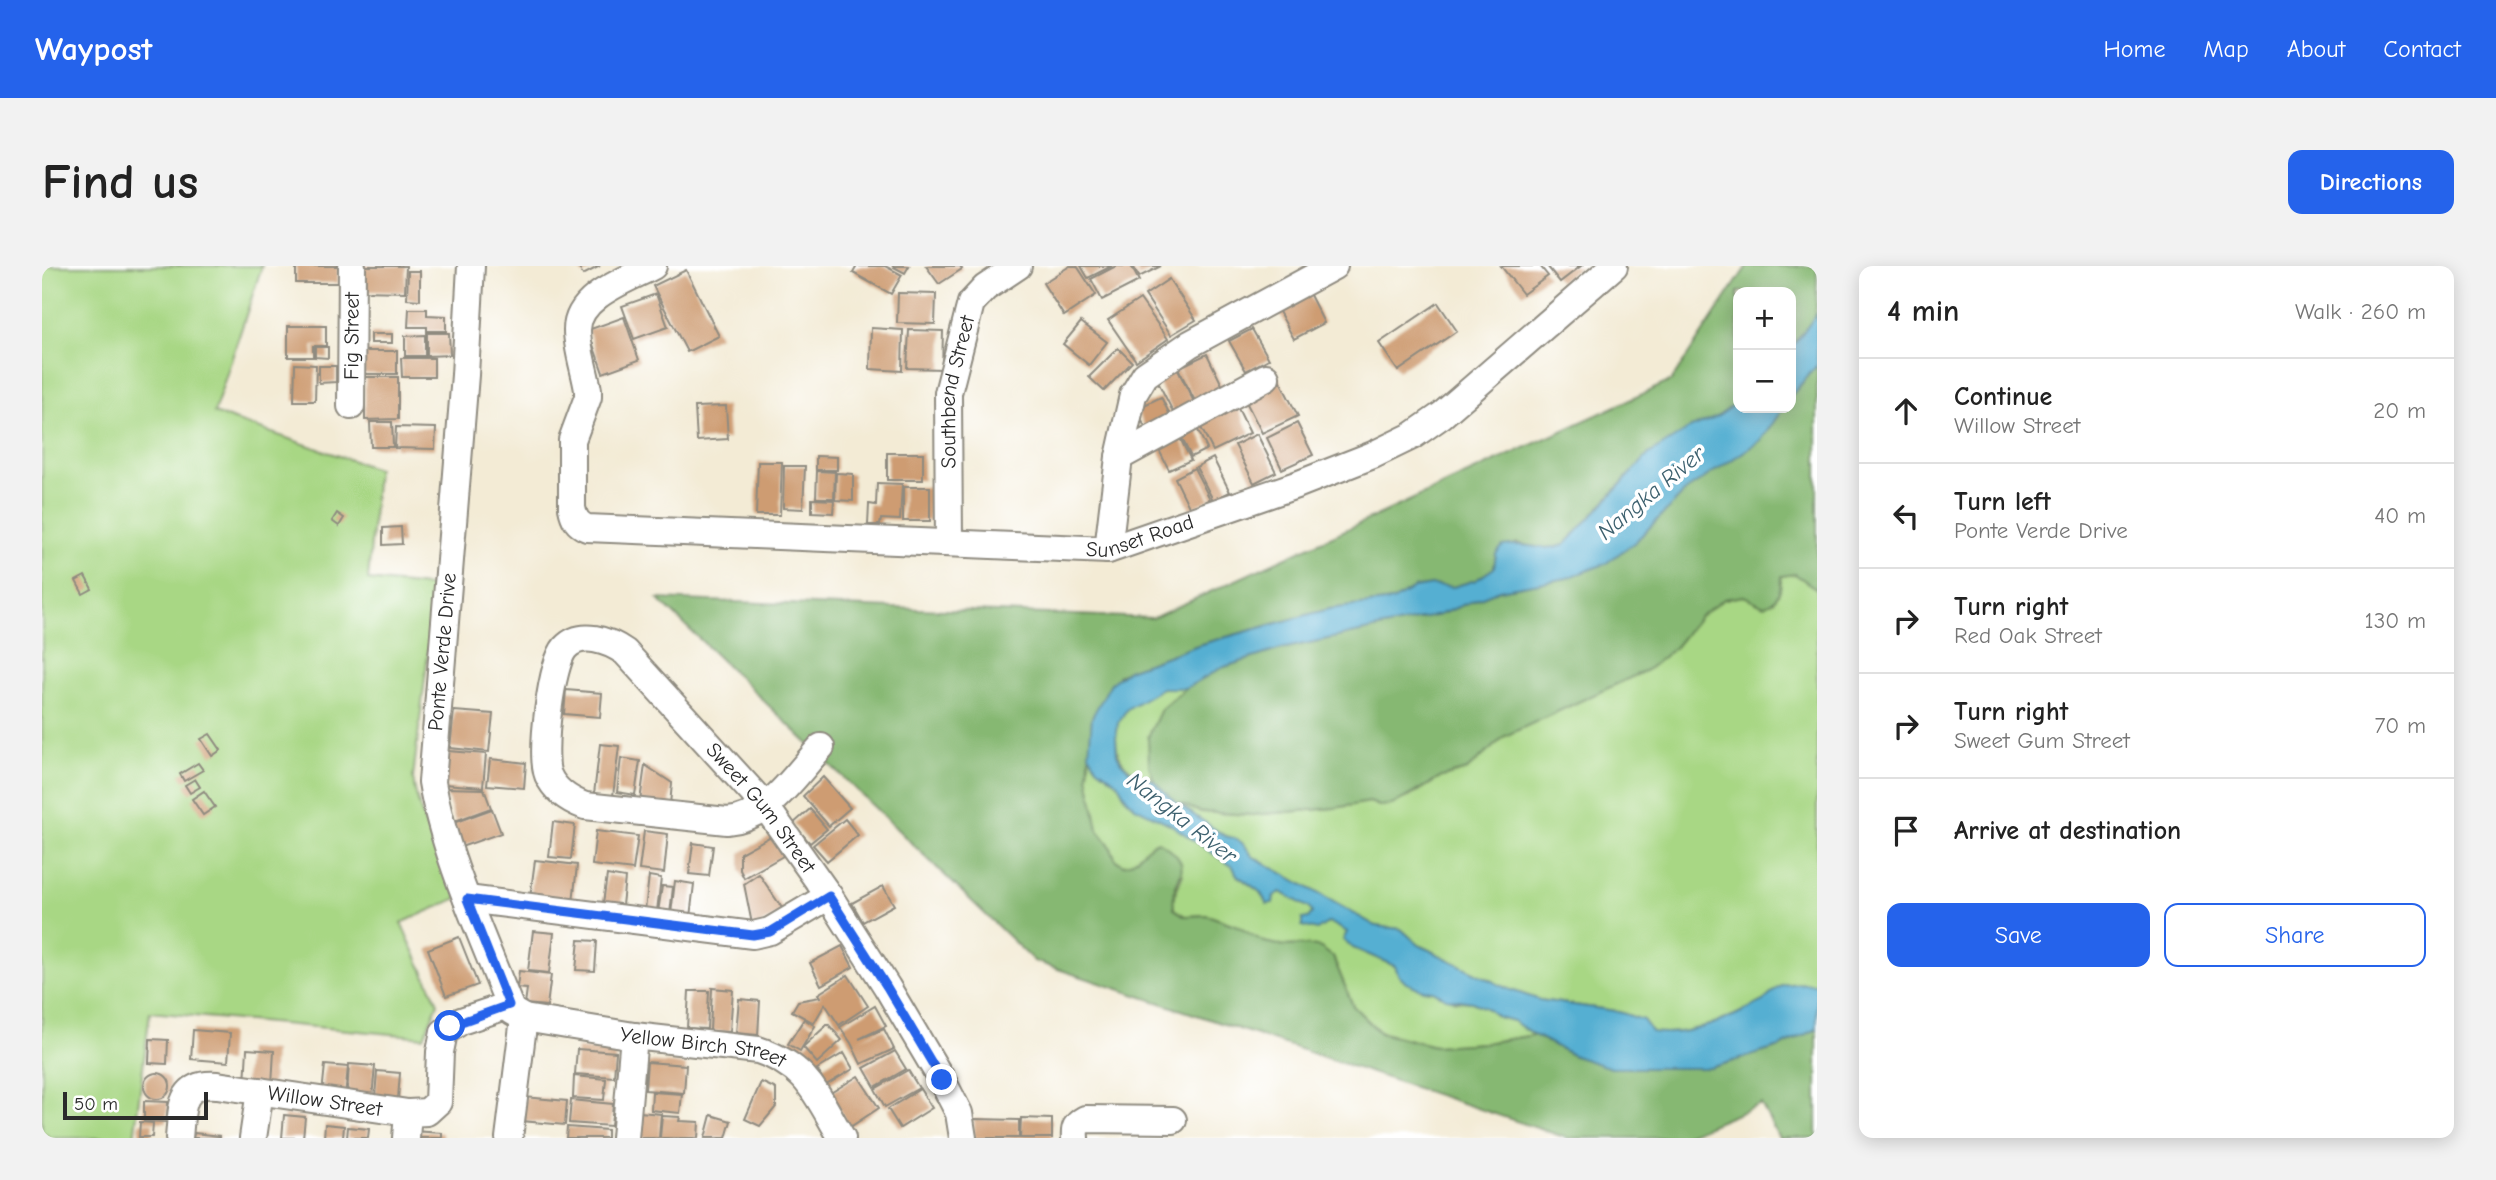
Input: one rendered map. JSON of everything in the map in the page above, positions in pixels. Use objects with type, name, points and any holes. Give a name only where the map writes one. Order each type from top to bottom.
[{"type":"street","name":"Fig Street","points":[[351,406],[352,266]]},
{"type":"street","name":"Ponte Verde Drive","points":[[471,266],[464,389],[432,782],[438,813],[467,899],[516,1011]]},
{"type":"street","name":"Sunset Road","points":[[653,266],[587,301],[579,314],[577,330],[588,397],[572,440],[572,508],[578,523],[587,528],[1108,551],[1299,484],[1373,455],[1412,436],[1442,415],[1614,266]]},
{"type":"street","name":"Southbend Street","points":[[949,543],[948,393],[971,303],[985,288],[1018,266]]},
{"type":"street","points":[[1108,551],[1119,457],[1133,395],[1145,376],[1190,344],[1334,266]]},
{"type":"street","points":[[1119,457],[1266,377]]},
{"type":"street","name":"Sweet Gum Street","points":[[766,807],[743,819],[727,821],[594,808],[578,804],[559,792],[548,775],[544,761],[548,710],[564,650],[574,642],[586,639],[611,642],[625,652],[766,807],[829,896],[887,987],[959,1113],[964,1138]]},
{"type":"street","points":[[766,807],[821,747]]},
{"type":"street","points":[[467,899],[753,935],[770,932],[829,896]]},
{"type":"street","points":[[509,1138],[516,1011]]},
{"type":"street","name":"Yellow Birch Street","points":[[516,1011],[634,1036],[758,1050],[773,1055],[799,1071],[842,1138]]},
{"type":"street","name":"Willow Street","points":[[180,1138],[182,1105],[191,1090],[209,1085],[260,1091],[407,1125],[438,1102],[440,1052],[444,1032],[461,1021],[516,1011]]},
{"type":"street","points":[[625,1138],[634,1036]]},
{"type":"street","points":[[253,1138],[260,1091]]},
{"type":"street","points":[[1074,1138],[1074,1128],[1085,1119],[1173,1120]]},
{"type":"green space","points":[[42,266],[262,266],[214,413],[377,469],[368,580],[436,587],[413,778],[425,823],[458,898],[401,923],[438,1003],[424,1037],[150,1012],[134,1138],[50,1138],[42,1131]]},
{"type":"green space","points":[[1747,266],[1817,266],[1815,317],[1796,341],[1796,287],[1733,287]]},
{"type":"green space","points":[[1733,287],[1733,406],[1717,417],[1689,429],[1628,476],[1565,545],[1541,548],[1517,543],[1496,554],[1494,568],[1476,580],[1453,587],[1432,585],[1414,588],[1393,601],[1329,609],[1201,644],[1119,675],[1092,717],[1088,776],[1098,830],[1109,844],[1116,860],[1123,865],[1137,858],[1158,841],[1171,851],[1182,866],[1174,897],[1174,909],[1185,916],[1207,915],[1235,925],[1264,942],[1321,948],[1333,957],[1353,1006],[1380,1033],[1435,1046],[1484,1043],[1534,1035],[1574,1056],[1710,1068],[1780,1047],[1817,1029],[1817,1138],[1779,1138],[1761,1104],[1679,1138],[1567,1138],[1034,961],[658,599],[1153,618],[1671,381]]},
{"type":"green space","points":[[1817,365],[1817,589],[1795,574],[1781,576],[1778,594],[1764,606],[1744,596],[1724,599],[1700,616],[1674,648],[1647,670],[1505,736],[1467,770],[1442,777],[1392,805],[1379,806],[1370,802],[1335,808],[1252,815],[1201,812],[1175,802],[1154,781],[1149,765],[1148,737],[1161,709],[1186,688],[1221,668],[1281,649],[1439,615],[1499,590],[1567,578],[1635,542],[1688,489],[1761,440],[1780,413],[1796,413],[1796,390]]},
{"type":"green space","points":[[1795,574],[1817,589],[1817,984],[1784,985],[1763,1001],[1724,1020],[1680,1032],[1652,1032],[1643,1020],[1616,1011],[1540,1000],[1508,989],[1419,945],[1401,929],[1376,926],[1252,856],[1241,842],[1225,836],[1175,802],[1201,812],[1252,815],[1370,802],[1379,806],[1409,797],[1442,777],[1467,770],[1505,736],[1647,670],[1674,648],[1700,616],[1724,599],[1744,596],[1774,601],[1780,590],[1781,576]]},
{"type":"green space","points":[[1162,688],[1186,688],[1161,709],[1149,765],[1154,781],[1138,775],[1126,766],[1118,754],[1116,731],[1125,711]]},
{"type":"green space","points":[[1089,754],[1097,767],[1118,783],[1126,798],[1135,806],[1170,824],[1216,854],[1234,867],[1237,875],[1265,899],[1281,892],[1309,908],[1312,913],[1308,918],[1309,927],[1313,929],[1329,921],[1348,932],[1353,948],[1395,966],[1399,976],[1423,990],[1433,991],[1456,1001],[1472,1002],[1498,1017],[1513,1021],[1534,1035],[1484,1043],[1435,1046],[1380,1032],[1353,1006],[1333,957],[1306,945],[1284,946],[1263,942],[1235,925],[1207,915],[1185,916],[1174,909],[1173,899],[1183,874],[1139,856],[1131,864],[1123,865],[1116,860],[1109,844],[1098,830],[1088,776]]},
{"type":"water","points":[[1817,314],[1817,365],[1796,390],[1796,350],[1796,341]]},
{"type":"water","name":"Nangka River","points":[[1733,406],[1733,413],[1780,413],[1761,440],[1688,489],[1635,542],[1605,564],[1567,578],[1499,590],[1439,615],[1281,649],[1221,668],[1186,688],[1162,688],[1127,709],[1118,723],[1117,754],[1129,770],[1154,781],[1175,802],[1225,836],[1241,842],[1252,856],[1376,926],[1401,929],[1419,945],[1508,989],[1540,1000],[1616,1011],[1643,1020],[1652,1032],[1666,1033],[1695,1029],[1724,1020],[1763,1001],[1784,985],[1817,984],[1817,1029],[1780,1047],[1710,1068],[1611,1068],[1574,1056],[1513,1021],[1498,1017],[1486,1008],[1472,1002],[1446,998],[1406,983],[1395,966],[1353,948],[1343,940],[1347,932],[1329,922],[1317,930],[1302,926],[1302,919],[1308,918],[1312,913],[1309,908],[1281,892],[1274,896],[1273,903],[1267,904],[1260,892],[1237,875],[1233,867],[1170,824],[1135,807],[1126,798],[1118,783],[1097,767],[1089,754],[1092,717],[1111,683],[1128,670],[1201,644],[1329,609],[1393,601],[1414,588],[1432,585],[1453,587],[1476,580],[1494,568],[1496,554],[1503,546],[1548,548],[1565,545],[1649,454],[1689,429],[1717,417]]},
{"type":"building","points":[[296,266],[338,266],[338,283],[296,283]]},
{"type":"building","points":[[361,266],[406,266],[405,292],[360,291]]},
{"type":"building","points":[[578,266],[600,266],[583,275]]},
{"type":"building","points":[[857,266],[885,266],[902,275],[891,294],[853,273]]},
{"type":"building","points":[[892,266],[909,266],[905,273]]},
{"type":"building","points":[[926,266],[960,266],[962,269],[939,284]]},
{"type":"building","points":[[1070,266],[1077,266],[1096,295],[1064,316],[1043,283]]},
{"type":"building","points":[[1081,266],[1112,266],[1088,278]]},
{"type":"building","points":[[1116,266],[1131,266],[1139,281],[1102,300],[1091,279]]},
{"type":"building","points":[[1133,266],[1161,266],[1139,277]]},
{"type":"building","points":[[1501,266],[1540,266],[1548,276],[1523,294]]},
{"type":"building","points":[[1547,266],[1581,266],[1560,282]]},
{"type":"building","points":[[686,270],[719,336],[687,352],[653,286]]},
{"type":"building","points":[[408,271],[420,271],[420,300],[407,299]]},
{"type":"building","points":[[1169,279],[1196,320],[1171,335],[1145,295]]},
{"type":"building","points":[[1308,291],[1324,323],[1294,339],[1277,308]]},
{"type":"building","points":[[898,293],[936,294],[935,324],[897,323]]},
{"type":"building","points":[[656,294],[668,327],[634,339],[622,306]]},
{"type":"building","points":[[1140,299],[1168,339],[1136,361],[1108,320]]},
{"type":"building","points":[[1438,303],[1457,331],[1398,371],[1379,343]]},
{"type":"building","points":[[409,309],[427,309],[427,315],[446,316],[446,331],[408,327]]},
{"type":"building","points":[[624,317],[639,360],[603,373],[588,330]]},
{"type":"building","points":[[1081,322],[1107,342],[1089,365],[1063,344]]},
{"type":"building","points":[[288,326],[326,326],[326,346],[313,346],[313,357],[288,357]]},
{"type":"building","points":[[871,328],[903,330],[902,371],[870,369]]},
{"type":"building","points":[[1252,329],[1269,359],[1246,371],[1229,341]]},
{"type":"building","points":[[909,330],[943,331],[942,369],[907,368]]},
{"type":"building","points":[[427,333],[449,333],[450,355],[427,356]]},
{"type":"building","points":[[371,334],[392,334],[392,343],[371,343]]},
{"type":"building","points":[[425,335],[425,356],[405,356],[405,336]]},
{"type":"building","points":[[315,347],[328,347],[328,358],[315,357]]},
{"type":"building","points":[[1118,348],[1132,362],[1104,391],[1089,377]]},
{"type":"building","points":[[363,351],[397,351],[397,374],[363,374]]},
{"type":"building","points":[[1207,354],[1225,391],[1197,405],[1178,368]]},
{"type":"building","points":[[401,358],[434,358],[434,377],[402,377]]},
{"type":"building","points":[[295,364],[316,365],[315,401],[294,401]]},
{"type":"building","points":[[319,366],[336,366],[336,382],[319,383]]},
{"type":"building","points":[[1178,370],[1196,406],[1175,416],[1157,380]]},
{"type":"building","points":[[1277,375],[1298,416],[1262,433],[1241,392]]},
{"type":"building","points":[[365,377],[398,377],[398,419],[365,420]]},
{"type":"building","points":[[1161,397],[1173,421],[1148,433],[1136,409]]},
{"type":"building","points":[[1234,400],[1250,433],[1213,451],[1196,418]]},
{"type":"building","points":[[726,406],[728,439],[697,441],[695,407]]},
{"type":"building","points":[[370,422],[392,422],[393,447],[371,447]]},
{"type":"building","points":[[1194,422],[1207,449],[1191,457],[1178,430]]},
{"type":"building","points":[[1297,423],[1313,455],[1282,469],[1267,438]]},
{"type":"building","points":[[396,427],[436,428],[435,449],[395,448]]},
{"type":"building","points":[[1177,432],[1191,460],[1169,470],[1155,442]]},
{"type":"building","points":[[1257,434],[1276,472],[1254,483],[1235,445]]},
{"type":"building","points":[[887,453],[923,453],[923,480],[887,480]]},
{"type":"building","points":[[816,456],[837,457],[837,470],[816,470]]},
{"type":"building","points":[[1213,458],[1230,492],[1213,500],[1196,467]]},
{"type":"building","points":[[758,462],[782,462],[780,515],[756,515]]},
{"type":"building","points":[[784,466],[805,466],[803,509],[783,508]]},
{"type":"building","points":[[1194,468],[1210,499],[1190,509],[1175,478]]},
{"type":"building","points":[[817,471],[835,472],[834,498],[816,498]]},
{"type":"building","points":[[836,473],[853,474],[853,501],[835,500]]},
{"type":"building","points":[[877,483],[902,484],[900,520],[881,519],[880,525],[868,525],[869,504],[876,505]]},
{"type":"building","points":[[903,487],[930,487],[930,521],[903,521]]},
{"type":"building","points":[[812,499],[834,500],[833,513],[812,512]]},
{"type":"building","points":[[337,513],[344,518],[339,526],[332,521]]},
{"type":"building","points":[[401,527],[402,544],[383,545],[383,528]]},
{"type":"building","points":[[85,576],[92,589],[83,594],[76,581]]},
{"type":"building","points":[[566,690],[602,693],[600,717],[564,714]]},
{"type":"building","points":[[454,711],[493,714],[489,752],[450,748]]},
{"type":"building","points":[[210,734],[221,750],[212,756],[201,739]]},
{"type":"building","points":[[600,744],[619,746],[613,796],[594,794]]},
{"type":"building","points":[[447,751],[486,754],[483,787],[444,784]]},
{"type":"building","points":[[621,758],[640,761],[635,795],[617,792]]},
{"type":"building","points":[[490,759],[526,763],[524,788],[487,785]]},
{"type":"building","points":[[198,763],[203,770],[184,781],[180,774]]},
{"type":"building","points":[[645,765],[672,783],[670,805],[640,801]]},
{"type":"building","points":[[823,777],[850,808],[829,826],[803,796]]},
{"type":"building","points":[[195,779],[200,787],[190,793],[185,785]]},
{"type":"building","points":[[444,788],[484,789],[491,808],[455,821]]},
{"type":"building","points":[[204,791],[215,807],[203,815],[192,799]]},
{"type":"building","points":[[492,809],[501,833],[461,847],[453,823]]},
{"type":"building","points":[[810,809],[827,829],[810,843],[793,824]]},
{"type":"building","points":[[845,819],[858,835],[827,861],[813,845]]},
{"type":"building","points":[[553,822],[575,825],[571,859],[549,857]]},
{"type":"building","points":[[596,831],[638,836],[633,870],[592,865]]},
{"type":"building","points":[[644,831],[668,834],[664,873],[639,870]]},
{"type":"building","points":[[771,836],[783,856],[744,878],[740,870],[740,853]]},
{"type":"building","points":[[693,843],[713,846],[709,876],[689,874]]},
{"type":"building","points":[[535,860],[577,865],[573,903],[530,898]]},
{"type":"building","points":[[759,874],[784,911],[753,929],[744,884]]},
{"type":"building","points":[[607,875],[625,878],[622,905],[603,903]]},
{"type":"building","points":[[649,876],[661,878],[657,911],[645,910]]},
{"type":"building","points":[[675,881],[694,884],[690,917],[671,914]]},
{"type":"building","points":[[662,886],[673,887],[670,914],[658,912]]},
{"type":"building","points":[[883,886],[894,905],[863,922],[852,903]]},
{"type":"building","points":[[533,931],[554,933],[549,973],[528,971]]},
{"type":"building","points":[[459,937],[478,985],[446,996],[428,949]]},
{"type":"building","points":[[579,940],[597,941],[595,971],[576,970]]},
{"type":"building","points":[[842,946],[853,967],[821,985],[810,963]]},
{"type":"building","points":[[519,971],[551,975],[547,1006],[525,1004],[527,989],[517,988]]},
{"type":"building","points":[[848,975],[868,1006],[839,1025],[825,1004],[814,1023],[792,1011],[798,1001],[820,997],[818,994]]},
{"type":"building","points":[[712,988],[733,990],[730,1032],[710,1031]]},
{"type":"building","points":[[689,991],[709,991],[707,1029],[687,1028]]},
{"type":"building","points":[[739,999],[760,1001],[758,1035],[736,1033]]},
{"type":"building","points":[[875,1006],[886,1026],[859,1039],[884,1029],[894,1049],[861,1064],[840,1027]]},
{"type":"building","points":[[804,1019],[815,1026],[800,1051],[788,1044]]},
{"type":"building","points":[[828,1024],[842,1040],[817,1063],[803,1047]]},
{"type":"building","points":[[193,1030],[230,1033],[228,1062],[191,1059]]},
{"type":"building","points":[[150,1039],[168,1040],[167,1064],[149,1063]]},
{"type":"building","points":[[247,1049],[274,1051],[272,1085],[245,1084]]},
{"type":"building","points":[[577,1049],[616,1052],[614,1077],[575,1074]]},
{"type":"building","points":[[895,1051],[906,1069],[875,1087],[864,1068]]},
{"type":"building","points":[[844,1053],[853,1069],[826,1085],[817,1069]]},
{"type":"building","points":[[647,1062],[686,1065],[684,1093],[645,1090]]},
{"type":"building","points":[[349,1064],[375,1066],[372,1098],[347,1096]]},
{"type":"building","points":[[325,1065],[348,1067],[345,1096],[322,1094]]},
{"type":"building","points":[[908,1070],[919,1088],[885,1107],[875,1089]]},
{"type":"building","points":[[377,1071],[400,1073],[398,1099],[375,1097]]},
{"type":"building","points":[[157,1073],[166,1077],[170,1086],[166,1095],[157,1099],[148,1095],[144,1086],[148,1077]]},
{"type":"building","points":[[574,1076],[606,1079],[604,1100],[573,1098]]},
{"type":"building","points":[[858,1076],[879,1108],[850,1127],[829,1094]]},
{"type":"building","points":[[761,1082],[776,1089],[776,1107],[760,1126],[745,1119]]},
{"type":"building","points":[[920,1089],[932,1108],[900,1128],[888,1109]]},
{"type":"building","points":[[652,1092],[682,1094],[680,1113],[651,1110]]},
{"type":"building","points":[[524,1097],[567,1101],[565,1125],[522,1121]]},
{"type":"building","points":[[571,1100],[613,1104],[611,1126],[569,1123]]},
{"type":"building","points":[[144,1101],[168,1102],[167,1122],[144,1121]]},
{"type":"building","points":[[639,1112],[661,1114],[659,1138],[637,1138]]},
{"type":"building","points":[[284,1115],[305,1117],[303,1138],[282,1138]]},
{"type":"building","points":[[711,1115],[731,1121],[726,1138],[705,1138]]},
{"type":"building","points":[[662,1116],[680,1117],[679,1121],[699,1122],[698,1138],[660,1138]]},
{"type":"building","points":[[1021,1118],[1052,1119],[1052,1138],[1020,1138]]},
{"type":"building","points":[[974,1119],[1019,1120],[1019,1138],[974,1138]]},
{"type":"building","points":[[140,1122],[153,1123],[152,1137],[139,1137]]},
{"type":"building","points":[[325,1124],[344,1126],[343,1138],[324,1138]]},
{"type":"building","points":[[348,1127],[369,1129],[368,1138],[347,1138]]},
{"type":"building","points":[[567,1127],[607,1130],[607,1138],[566,1138]]},
{"type":"building","points":[[413,1131],[442,1133],[442,1138],[412,1138]]},
{"type":"building","points":[[194,1133],[220,1136],[220,1138],[193,1138]]},
{"type":"route","points":[[450,1026],[509,1005],[467,899],[753,935],[770,932],[829,896],[942,1080]]}]
